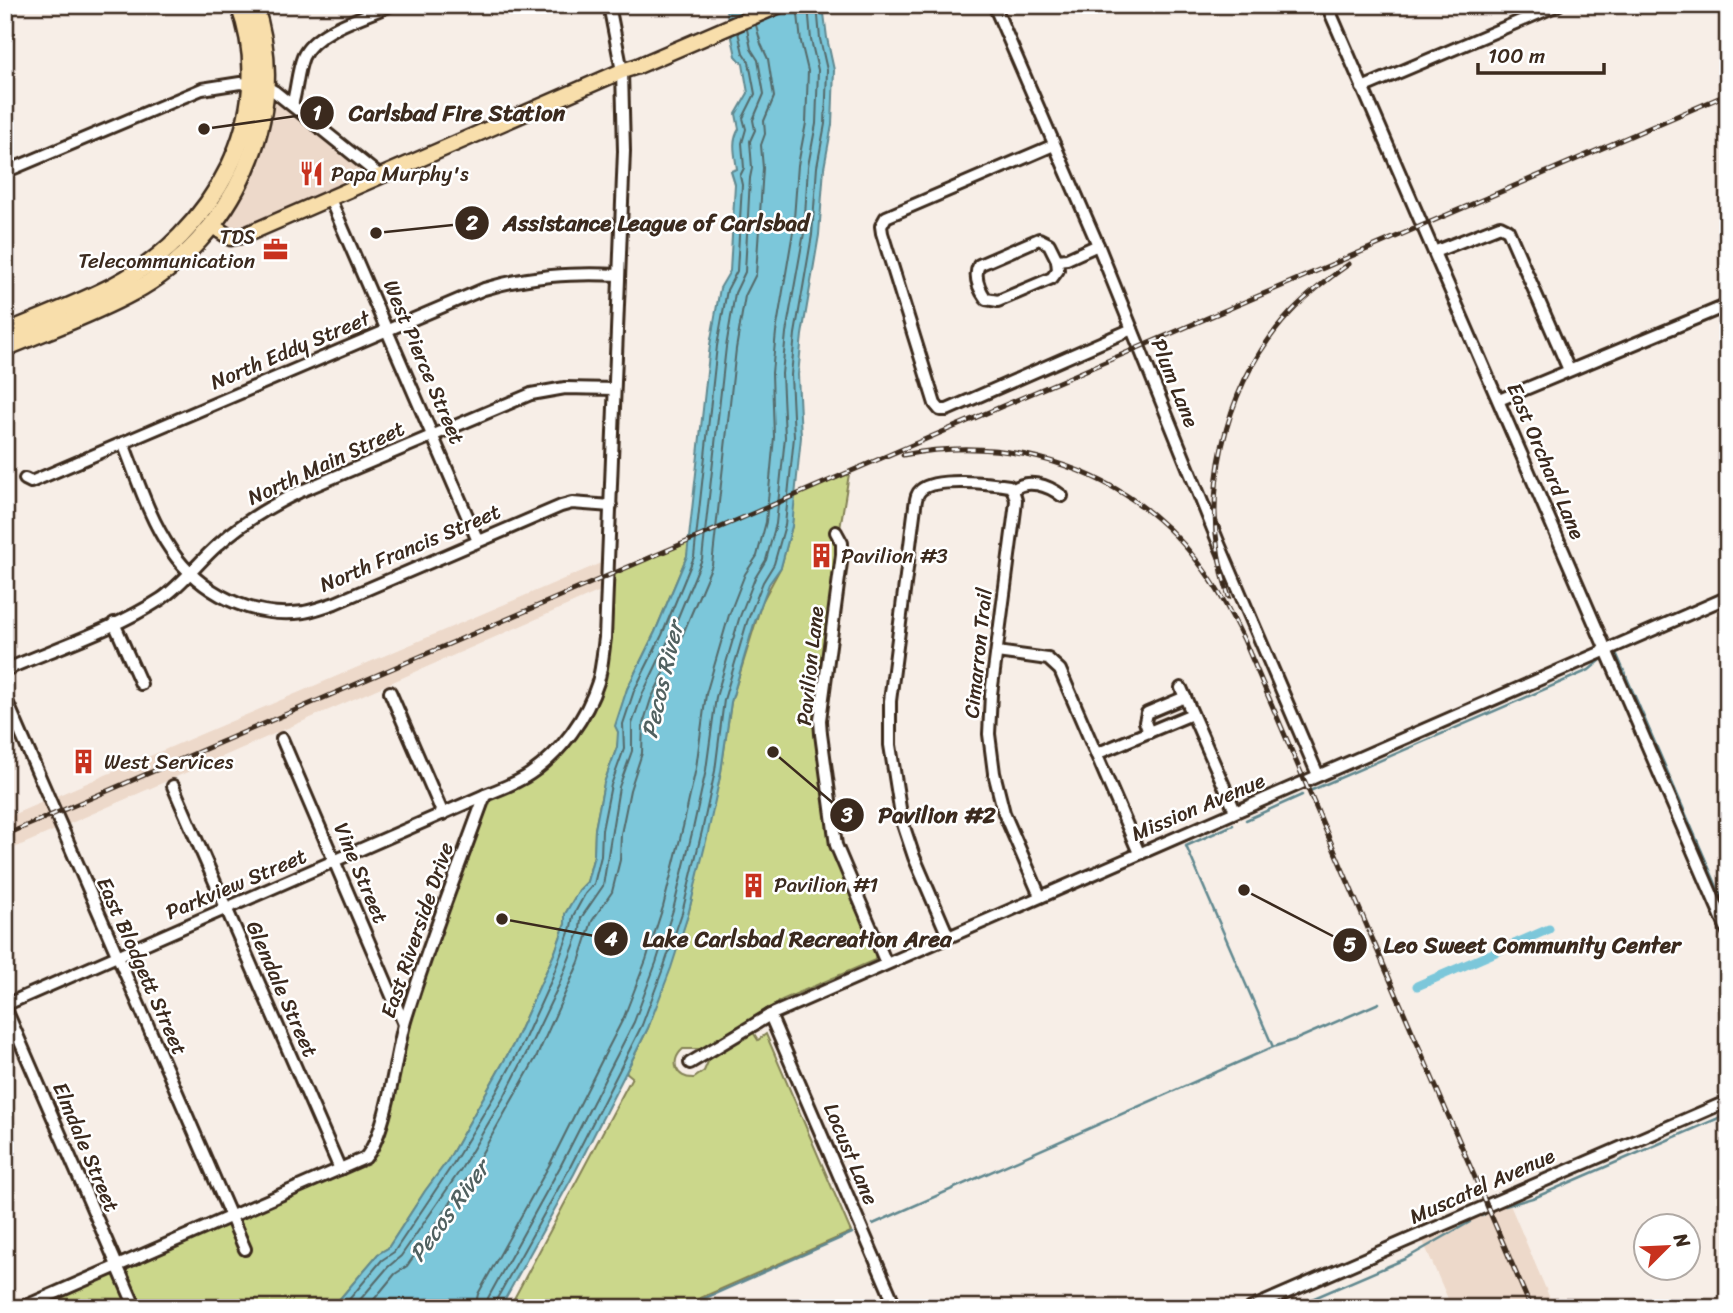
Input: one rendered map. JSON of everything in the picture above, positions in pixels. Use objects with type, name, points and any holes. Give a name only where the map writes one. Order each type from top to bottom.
[{"type":"highway","points":[[5,348],[134,292],[175,263],[211,225],[231,197],[249,164],[259,130],[259,85],[239,5]]},
{"type":"highway","points":[[5,333],[114,286],[181,234],[208,203],[229,170],[259,85],[265,49],[254,5]]},
{"type":"highway","points":[[181,234],[200,226],[211,225]]},
{"type":"main road","points":[[211,225],[220,232],[238,238],[780,5]]},
{"type":"street","points":[[292,105],[301,63],[311,43],[326,33],[391,5]]},
{"type":"street","points":[[485,795],[530,774],[554,754],[576,725],[594,692],[601,668],[611,506],[624,116],[622,71],[609,5]]},
{"type":"street","name":"Plum Lane","points":[[994,5],[1098,245],[1219,544],[1318,775]]},
{"type":"street","name":"East Orchard Lane","points":[[1326,5],[1728,932]]},
{"type":"street","points":[[1362,88],[1559,5]]},
{"type":"street","points":[[5,172],[190,93],[217,86],[259,85],[292,105],[380,176]]},
{"type":"street","points":[[1054,145],[886,217],[883,221],[882,233],[935,404],[940,410],[947,410],[1132,329]]},
{"type":"street","name":"West Pierce Street","points":[[330,199],[478,541]]},
{"type":"street","points":[[1433,252],[1488,229],[1500,226],[1508,230],[1569,370]]},
{"type":"street","points":[[1035,240],[1044,240],[1049,244],[1057,260],[1058,270],[1052,278],[998,302],[986,299],[976,280],[976,268],[984,261],[1035,240]]},
{"type":"street","points":[[1057,260],[1067,259],[1098,245]]},
{"type":"street","name":"North Eddy Street","points":[[25,480],[31,482],[472,293],[517,280],[567,273],[619,275]]},
{"type":"street","points":[[1499,400],[1728,305]]},
{"type":"street","name":"North Main Street","points":[[5,670],[114,623],[159,600],[218,544],[269,507],[531,394],[565,388],[614,388]]},
{"type":"street","name":"North Francis Street","points":[[122,443],[170,549],[190,573],[216,593],[241,605],[278,612],[305,612],[335,603],[561,506],[572,503],[611,506]]},
{"type":"street","points":[[948,936],[905,831],[897,799],[890,745],[890,701],[915,506],[920,490],[935,485],[977,482],[1009,486],[1013,491],[1019,485],[1034,485],[1053,489],[1062,496]]},
{"type":"street","name":"Cimarron Trail","points":[[1013,491],[1015,510],[989,723],[993,773],[1004,813],[1040,897]]},
{"type":"street","name":"Pavilion Lane","points":[[836,532],[842,544],[842,555],[820,720],[821,734],[836,845],[886,963]]},
{"type":"street","name":"Mission Avenue","points":[[690,1063],[770,1015],[1728,597]]},
{"type":"street","points":[[114,623],[141,684]]},
{"type":"street","points":[[997,652],[1048,659],[1055,663],[1139,853]]},
{"type":"street","points":[[390,692],[443,814]]},
{"type":"street","points":[[1149,732],[1145,722],[1147,713],[1183,692],[1235,811]]},
{"type":"street","name":"East Blodgett Street","points":[[5,697],[245,1249]]},
{"type":"street","points":[[1096,754],[1192,714]]},
{"type":"street","name":"Vine Street","points":[[282,739],[404,1024]]},
{"type":"street","name":"Glendale Street","points":[[173,786],[340,1169]]},
{"type":"street","name":"Parkview Street","points":[[5,1006],[485,795]]},
{"type":"street","name":"East Riverside Drive","points":[[20,1308],[365,1158],[377,1139],[404,1024],[431,940],[485,795]]},
{"type":"street","name":"Elmdale Street","points":[[5,1006],[133,1302]]},
{"type":"street","name":"Locust Lane","points":[[770,1015],[897,1308]]},
{"type":"street","name":"Muscatel Avenue","points":[[1251,1308],[1728,1101]]},
{"type":"shaded area","points":[[267,87],[380,176],[245,235],[220,232],[225,207]]},
{"type":"shaded area","points":[[608,560],[607,588],[5,852],[5,818]]},
{"type":"shaded area","points":[[1508,1200],[1554,1308],[1452,1308],[1421,1237]]},
{"type":"green space","points":[[849,474],[836,553],[815,733],[831,846],[876,954],[875,960],[782,1000],[702,1049],[683,1049],[676,1059],[676,1068],[683,1076],[694,1078],[704,1071],[710,1057],[753,1032],[758,1040],[766,1034],[851,1232],[678,1308],[509,1308],[632,1077],[626,1072],[648,1028],[688,915],[721,772],[731,702],[762,602],[781,567],[792,526],[794,495]]},
{"type":"green space","points":[[690,540],[687,556],[655,632],[627,689],[617,747],[604,783],[595,829],[594,855],[587,882],[565,914],[565,924],[555,952],[513,1045],[448,1160],[388,1248],[378,1254],[332,1308],[21,1308],[369,1154],[404,1024],[485,795],[516,782],[553,754],[594,692],[608,576]]},
{"type":"water","name":"Pecos River","points":[[725,5],[823,5],[834,70],[832,125],[824,168],[819,235],[798,375],[801,437],[792,526],[781,567],[769,584],[754,624],[731,702],[721,772],[688,915],[648,1028],[574,1174],[500,1308],[332,1308],[378,1254],[388,1248],[448,1160],[513,1045],[555,952],[565,924],[565,914],[587,882],[594,855],[595,829],[604,783],[617,747],[618,732],[615,726],[627,689],[687,556],[710,345],[720,288],[730,271],[735,184],[731,171],[737,169],[734,143],[739,129],[736,114],[748,93],[743,64],[736,56]]},
{"type":"waterway","points":[[1617,655],[1728,912]]},
{"type":"waterway","points":[[1312,790],[1589,670],[1601,660]]},
{"type":"waterway","points":[[1246,820],[1302,795]]},
{"type":"waterway","points":[[1233,825],[1186,846],[1273,1047],[1379,1003]]},
{"type":"waterway","points":[[1417,986],[1549,929]]},
{"type":"waterway","points":[[873,1224],[1273,1047]]},
{"type":"waterway","points":[[1505,1206],[1536,1197],[1728,1114]]},
{"type":"waterway","points":[[1291,1308],[1405,1259],[1470,1222]]},
{"type":"waterway","points":[[683,1308],[852,1233]]},
{"type":"railway","points":[[5,835],[1728,94]]},
{"type":"railway","points":[[1229,597],[1215,522],[1216,484],[1222,446],[1233,409],[1248,374],[1267,342],[1298,305],[1349,264]]},
{"type":"railway","points":[[903,455],[945,450],[986,450],[1027,455],[1066,466],[1104,482],[1138,504],[1170,530],[1205,571],[1244,640],[1531,1308]]},
{"type":"place","name":"Carlsbad Fire Station","points":[[204,129]]},
{"type":"place","name":"Papa Murphy's","points":[[311,174]]},
{"type":"place","name":"Assistance League of Carlsbad","points":[[376,233]]},
{"type":"place","name":"TDS Telecommunication","points":[[275,249]]},
{"type":"place","name":"Pavilion #3","points":[[821,556]]},
{"type":"place","name":"Pavilion #2","points":[[773,752]]},
{"type":"place","name":"West Services","points":[[84,762]]},
{"type":"place","name":"Pavilion #1","points":[[754,885]]},
{"type":"place","name":"Leo Sweet Community Center","points":[[1244,890]]},
{"type":"place","name":"Lake Carlsbad Recreation Area","points":[[502,919]]}]
